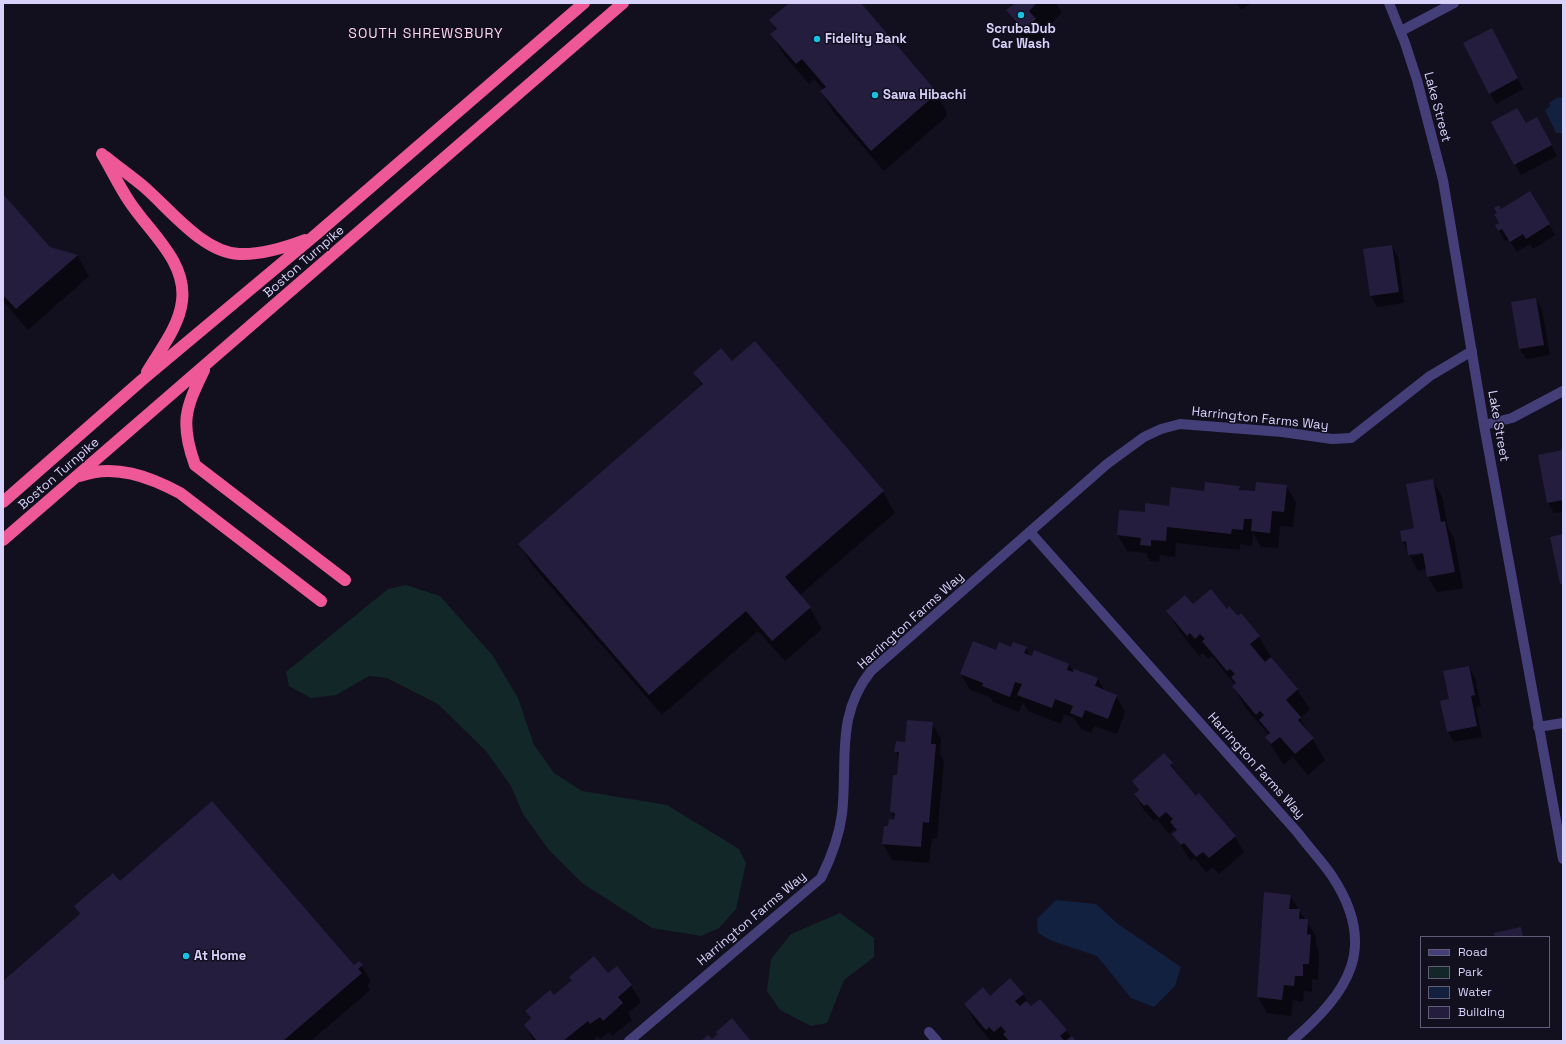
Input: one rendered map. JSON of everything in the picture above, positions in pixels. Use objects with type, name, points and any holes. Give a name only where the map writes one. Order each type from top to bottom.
[{"type":"highway","name":"Boston Turnpike","points":[[3,502],[142,380],[313,237],[584,3]]},
{"type":"highway","name":"Boston Turnpike","points":[[3,540],[77,478],[623,3]]},
{"type":"highway","points":[[142,380],[176,322],[182,302],[183,289],[178,270],[129,201],[102,154],[144,186],[186,227],[218,248],[238,254],[278,250],[313,237]]},
{"type":"highway","points":[[207,365],[192,394],[186,420],[188,445],[195,465],[345,580]]},
{"type":"highway","points":[[77,478],[94,472],[120,471],[166,486],[180,493],[321,601]]},
{"type":"street","name":"Lake Street","points":[[1389,3],[1401,31],[1417,80],[1443,180],[1484,425],[1563,859]]},
{"type":"street","points":[[1401,31],[1454,3]]},
{"type":"street","name":"Harrington Farms Way","points":[[629,1041],[821,878],[832,854],[840,826],[847,719],[851,705],[862,682],[876,666],[1106,464],[1144,437],[1161,429],[1180,424],[1235,430],[1282,432],[1332,439],[1350,438],[1430,376],[1472,351]]},
{"type":"street","points":[[1484,425],[1512,418],[1563,391]]},
{"type":"street","name":"Harrington Farms Way","points":[[1030,532],[1298,833],[1332,877],[1341,892],[1354,925],[1356,943],[1351,968],[1335,999],[1292,1041]]},
{"type":"street","points":[[1538,727],[1563,723]]},
{"type":"street","points":[[929,1032],[937,1041]]},
{"type":"green space","points":[[406,585],[440,596],[493,656],[518,698],[534,745],[554,773],[582,791],[667,805],[739,849],[746,863],[736,909],[719,928],[701,936],[652,928],[582,883],[549,850],[523,814],[511,786],[486,751],[438,704],[387,678],[369,676],[336,695],[311,698],[289,686],[286,672],[388,589]]},
{"type":"green space","points":[[840,913],[874,938],[874,957],[844,980],[827,1023],[811,1026],[780,1010],[767,991],[771,959],[791,934]]},
{"type":"water","points":[[1558,97],[1563,98],[1563,133],[1556,133],[1545,110],[1550,106],[1549,103]]},
{"type":"water","points":[[1056,900],[1096,904],[1118,924],[1181,967],[1175,986],[1154,1007],[1131,998],[1097,956],[1052,941],[1038,933],[1037,919]]},
{"type":"building","points":[[789,3],[861,3],[935,90],[935,95],[871,151],[820,91],[826,87],[802,59],[796,64],[770,34],[777,29],[769,20]]},
{"type":"building","name":"ScrubaDub Car Wash","points":[[1015,3],[1037,3],[1029,11],[1036,19],[1023,30],[1006,10]]},
{"type":"building","points":[[1492,28],[1518,78],[1489,94],[1463,43]]},
{"type":"building","points":[[1517,108],[1526,123],[1537,117],[1552,145],[1514,165],[1491,122]]},
{"type":"building","points":[[1530,191],[1550,224],[1526,239],[1523,234],[1510,242],[1502,229],[1498,231],[1495,225],[1499,223],[1494,214],[1497,213],[1494,208],[1499,205],[1501,209]]},
{"type":"building","points":[[3,194],[50,247],[78,255],[16,309],[3,295]]},
{"type":"building","points":[[1392,245],[1399,292],[1370,296],[1363,249]]},
{"type":"building","points":[[1536,298],[1544,345],[1519,349],[1511,302]]},
{"type":"building","points":[[755,341],[884,491],[785,577],[811,607],[772,641],[746,611],[649,695],[518,544],[703,384],[693,373],[721,348],[732,361]]},
{"type":"building","points":[[1563,450],[1563,500],[1547,503],[1538,455]]},
{"type":"building","points":[[1433,479],[1441,522],[1445,521],[1455,572],[1427,577],[1423,553],[1408,555],[1406,541],[1402,542],[1400,531],[1414,528],[1406,484]]},
{"type":"building","points":[[1205,482],[1240,486],[1239,490],[1255,491],[1256,482],[1287,485],[1284,512],[1272,511],[1270,533],[1251,531],[1252,519],[1244,519],[1243,530],[1232,529],[1231,534],[1167,527],[1166,541],[1151,540],[1151,546],[1140,545],[1141,538],[1117,535],[1119,510],[1145,512],[1145,503],[1169,506],[1171,487],[1204,491]]},
{"type":"building","points":[[1563,534],[1563,583],[1560,584],[1550,537]]},
{"type":"building","points":[[1211,589],[1227,609],[1229,606],[1238,616],[1241,613],[1260,636],[1250,644],[1265,662],[1271,657],[1298,689],[1286,700],[1301,717],[1298,720],[1314,738],[1295,754],[1280,737],[1271,744],[1265,737],[1270,733],[1259,720],[1264,715],[1260,711],[1256,715],[1232,686],[1236,683],[1231,677],[1235,674],[1230,669],[1227,671],[1202,641],[1205,639],[1200,634],[1195,639],[1190,633],[1187,636],[1166,611],[1185,595],[1193,604]]},
{"type":"building","points":[[973,641],[996,650],[999,642],[1011,647],[1013,642],[1027,647],[1024,653],[1032,656],[1034,650],[1069,664],[1067,670],[1073,672],[1074,669],[1098,678],[1095,686],[1117,695],[1108,719],[1085,710],[1082,718],[1070,713],[1073,706],[1055,699],[1052,708],[1017,695],[1022,684],[1015,682],[1010,697],[982,686],[983,683],[960,674]]},
{"type":"building","points":[[1469,666],[1475,695],[1471,696],[1477,726],[1447,732],[1440,701],[1449,699],[1443,671]]},
{"type":"building","points":[[907,720],[933,722],[931,744],[936,744],[929,823],[923,822],[921,847],[882,844],[884,826],[888,826],[889,819],[894,820],[895,813],[890,812],[893,775],[897,775],[899,752],[894,752],[896,741],[905,742]]},
{"type":"building","points":[[1164,753],[1173,763],[1170,765],[1196,796],[1199,793],[1236,836],[1209,858],[1203,852],[1196,857],[1184,843],[1181,845],[1172,834],[1177,830],[1170,822],[1173,819],[1166,812],[1159,818],[1147,804],[1144,806],[1134,794],[1139,790],[1132,781]]},
{"type":"building","points":[[212,801],[354,965],[359,961],[363,965],[358,969],[362,973],[283,1041],[3,1041],[3,981],[80,914],[74,906],[113,873],[120,881]]},
{"type":"building","points":[[1264,892],[1291,895],[1289,909],[1300,909],[1299,919],[1308,919],[1307,934],[1311,935],[1309,964],[1303,964],[1303,976],[1295,976],[1294,986],[1284,985],[1282,1000],[1257,997]]},
{"type":"building","points":[[1521,927],[1523,936],[1495,936],[1494,933]]},
{"type":"building","points":[[594,956],[608,973],[617,966],[632,985],[618,997],[623,1003],[603,1021],[600,1017],[590,1024],[588,1021],[563,1041],[537,1041],[524,1025],[531,1018],[525,1011],[550,990],[554,995],[572,980],[569,977]]},
{"type":"building","points":[[1010,978],[1024,994],[1015,1001],[1020,1006],[1026,1001],[1031,1006],[1040,999],[1067,1030],[1060,1036],[1065,1041],[1009,1041],[1003,1034],[1006,1032],[1001,1026],[994,1032],[989,1027],[986,1030],[964,1004],[983,987],[990,996]]},
{"type":"building","points":[[732,1018],[751,1041],[701,1041],[708,1035],[712,1039],[718,1034],[716,1032]]},
{"type":"building","points":[[1072,1036],[1076,1041],[1065,1041]]},
{"type":"place","name":"ScrubaDub Car Wash","points":[[1021,15]]},
{"type":"place","name":"Fidelity Bank","points":[[817,39]]},
{"type":"place","name":"Sawa Hibachi","points":[[875,95]]},
{"type":"place","name":"At Home","points":[[186,956]]},
{"type":"district","name":"SOUTH SHREWSBURY","points":[[426,34]]}]
